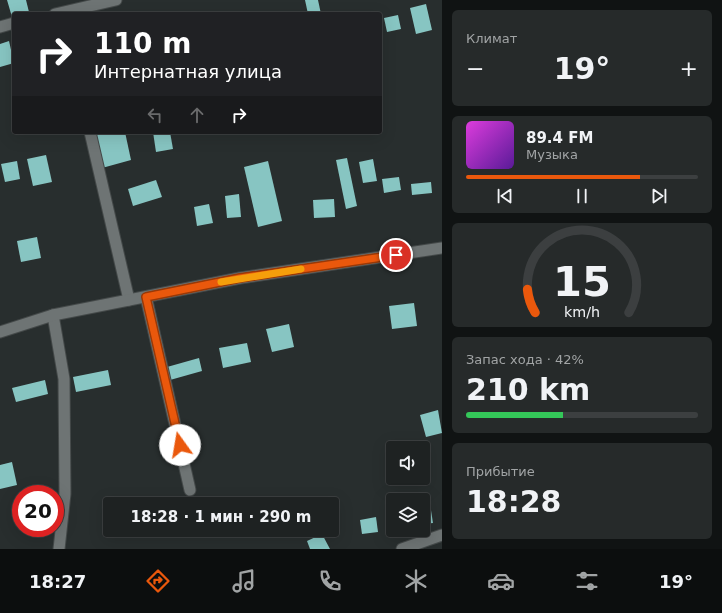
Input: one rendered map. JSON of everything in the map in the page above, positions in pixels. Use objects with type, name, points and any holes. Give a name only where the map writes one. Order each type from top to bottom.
[{"type":"street","points":[[64,12],[116,0]]},
{"type":"street","points":[[0,27],[12,24]]},
{"type":"street","points":[[90,134],[129,300]]},
{"type":"street","points":[[0,332],[53,315],[240,278],[442,248]]},
{"type":"street","points":[[146,297],[190,490]]},
{"type":"street","points":[[53,315],[64,379],[65,494],[59,549]]},
{"type":"street","points":[[402,549],[442,534]]},
{"type":"building","points":[[7,0],[26,0],[29,12],[12,12],[12,17]]},
{"type":"building","points":[[305,0],[318,0],[321,12],[308,12]]},
{"type":"building","points":[[426,4],[432,30],[416,34],[410,8]]},
{"type":"building","points":[[398,15],[401,29],[387,32],[384,18]]},
{"type":"building","points":[[9,41],[12,54],[12,64],[0,67],[0,44]]},
{"type":"building","points":[[96,134],[125,134],[131,160],[102,168]]},
{"type":"building","points":[[153,134],[170,134],[173,149],[156,152]]},
{"type":"building","points":[[46,155],[52,182],[33,186],[27,159]]},
{"type":"building","points":[[347,158],[357,206],[346,209],[336,160]]},
{"type":"building","points":[[373,159],[377,181],[363,183],[359,162]]},
{"type":"building","points":[[17,161],[20,179],[5,182],[1,164]]},
{"type":"building","points":[[268,161],[282,221],[258,227],[244,167]]},
{"type":"building","points":[[399,177],[401,190],[384,193],[382,179]]},
{"type":"building","points":[[156,180],[162,197],[133,206],[128,189]]},
{"type":"building","points":[[431,182],[432,193],[412,195],[411,184]]},
{"type":"building","points":[[239,194],[241,217],[227,218],[225,196]]},
{"type":"building","points":[[334,199],[335,217],[314,218],[313,200]]},
{"type":"building","points":[[209,204],[213,223],[197,226],[194,207]]},
{"type":"building","points":[[37,237],[41,258],[21,262],[17,241]]},
{"type":"building","points":[[414,303],[417,326],[392,329],[389,306]]},
{"type":"building","points":[[289,324],[294,347],[272,352],[266,329]]},
{"type":"building","points":[[247,343],[251,362],[223,368],[219,348]]},
{"type":"building","points":[[199,358],[202,371],[170,380],[167,367]]},
{"type":"building","points":[[108,370],[111,385],[76,392],[73,377]]},
{"type":"building","points":[[45,380],[48,394],[16,402],[12,388]]},
{"type":"building","points":[[438,410],[442,433],[426,437],[420,415]]},
{"type":"building","points":[[12,462],[17,485],[0,489],[0,465]]},
{"type":"building","points":[[430,504],[433,523],[430,523]]},
{"type":"building","points":[[376,517],[378,532],[362,534],[360,520]]},
{"type":"building","points":[[316,537],[324,537],[330,549],[310,549],[307,541]]},
{"type":"slow traffic","points":[[221,282],[301,269]]},
{"type":"route","points":[[180,445],[146,297],[240,278],[396,255]]}]
